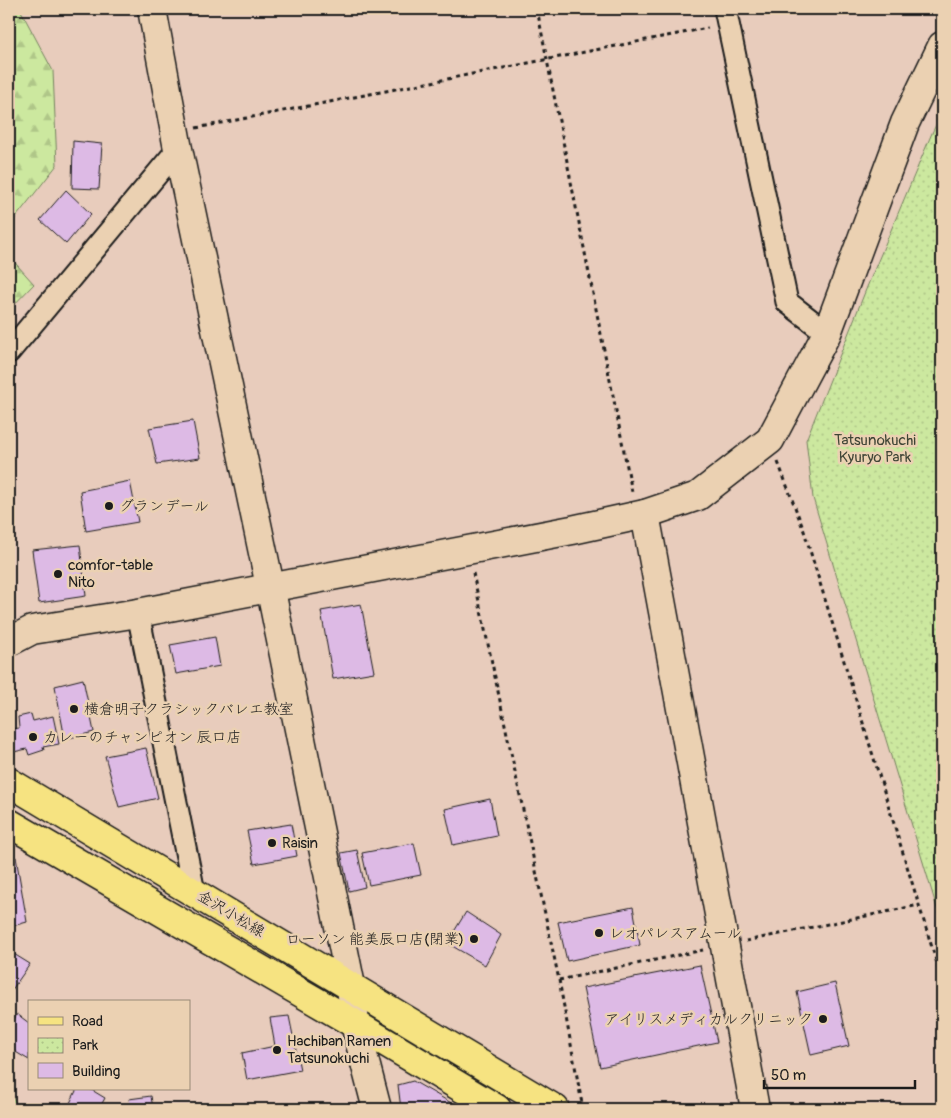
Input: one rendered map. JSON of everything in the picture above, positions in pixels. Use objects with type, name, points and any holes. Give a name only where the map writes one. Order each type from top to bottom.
[{"type":"main road","name":"金沢小松線","points":[[9,782],[555,1109]]},
{"type":"main road","points":[[9,823],[498,1109]]},
{"type":"street","points":[[152,9],[177,140],[351,986],[355,1024],[377,1109]]},
{"type":"street","points":[[727,16],[787,302],[827,333]]},
{"type":"street","points":[[9,642],[32,630],[469,550],[645,514],[698,496],[770,440],[827,333],[905,123],[942,46]]},
{"type":"street","points":[[9,352],[177,140]]},
{"type":"street","points":[[645,514],[755,1109]]},
{"type":"street","points":[[138,612],[194,892]]},
{"type":"path","points":[[537,9],[634,499],[645,514]]},
{"type":"path","points":[[177,140],[727,16]]},
{"type":"path","points":[[770,440],[807,541],[942,980]]},
{"type":"path","points":[[469,550],[559,980],[583,1109]]},
{"type":"green space","points":[[9,9],[20,9],[53,71],[57,165],[9,226]]},
{"type":"green space","name":"Tatsunokuchi Kyuryo Park","points":[[942,113],[942,925],[813,498],[806,440],[867,287]]},
{"type":"green space","points":[[9,256],[34,284],[9,310]]},
{"type":"green space","points":[[9,1091],[20,1109],[9,1109]]},
{"type":"building","points":[[73,141],[102,144],[99,189],[72,188]]},
{"type":"building","points":[[66,190],[91,214],[66,244],[40,220]]},
{"type":"building","points":[[193,421],[200,458],[157,464],[149,428]]},
{"type":"building","name":"グランデール","points":[[130,481],[138,522],[86,531],[80,491]]},
{"type":"building","points":[[80,545],[86,596],[39,603],[32,550]]},
{"type":"building","points":[[361,604],[374,672],[333,679],[321,611]]},
{"type":"building","points":[[215,637],[220,666],[176,674],[170,645]]},
{"type":"building","name":"横倉明子クラシックバレエ教室","points":[[83,679],[94,732],[65,739],[55,686]]},
{"type":"building","name":"カレーのチャンピオン 辰口店","points":[[31,714],[33,721],[53,716],[59,744],[43,747],[44,750],[29,755],[27,749],[9,753],[9,729],[19,728],[18,717]]},
{"type":"building","points":[[146,748],[158,798],[119,807],[105,756]]},
{"type":"building","points":[[490,799],[497,836],[453,845],[445,809]]},
{"type":"building","name":"Raisin","points":[[291,824],[297,856],[254,864],[247,831]]},
{"type":"building","points":[[414,843],[421,875],[369,885],[362,853]]},
{"type":"building","points":[[357,850],[365,887],[349,891],[341,853]]},
{"type":"building","points":[[16,857],[27,922],[9,927],[9,859]]},
{"type":"building","name":"レオパレスアムール","points":[[633,907],[640,945],[567,961],[558,922]]},
{"type":"building","name":"ローソン 能美辰口店(閉業)","points":[[466,912],[501,935],[485,965],[447,943]]},
{"type":"building","points":[[9,951],[30,964],[9,994]]},
{"type":"building","points":[[700,965],[717,1042],[600,1067],[583,988]]},
{"type":"building","name":"アイリスメディカルクリニック","points":[[835,983],[849,1046],[811,1055],[797,992]]},
{"type":"building","points":[[17,1014],[28,1022],[28,1059],[9,1048],[9,1028]]},
{"type":"building","name":"Hachiban Ramen Tatsunokuchi","points":[[289,1016],[300,1070],[247,1080],[242,1053],[275,1046],[270,1018]]},
{"type":"building","points":[[413,1081],[460,1108],[401,1109],[398,1085]]},
{"type":"building","points":[[76,1090],[92,1090],[105,1098],[99,1109],[75,1109],[69,1105]]},
{"type":"building","points":[[151,1096],[153,1109],[131,1109],[129,1099]]},
{"type":"place","name":"グランデール","points":[[109,506]]},
{"type":"place","name":"comfor-table Nito","points":[[58,574]]},
{"type":"place","name":"横倉明子クラシックバレエ教室","points":[[74,709]]},
{"type":"place","name":"カレーのチャンピオン 辰口店","points":[[33,737]]},
{"type":"place","name":"Raisin","points":[[272,843]]},
{"type":"place","name":"レオパレスアムール","points":[[599,933]]},
{"type":"place","name":"ローソン 能美辰口店(閉業)","points":[[474,939]]},
{"type":"place","name":"アイリスメディカルクリニック","points":[[823,1019]]},
{"type":"place","name":"Hachiban Ramen Tatsunokuchi","points":[[277,1050]]}]
